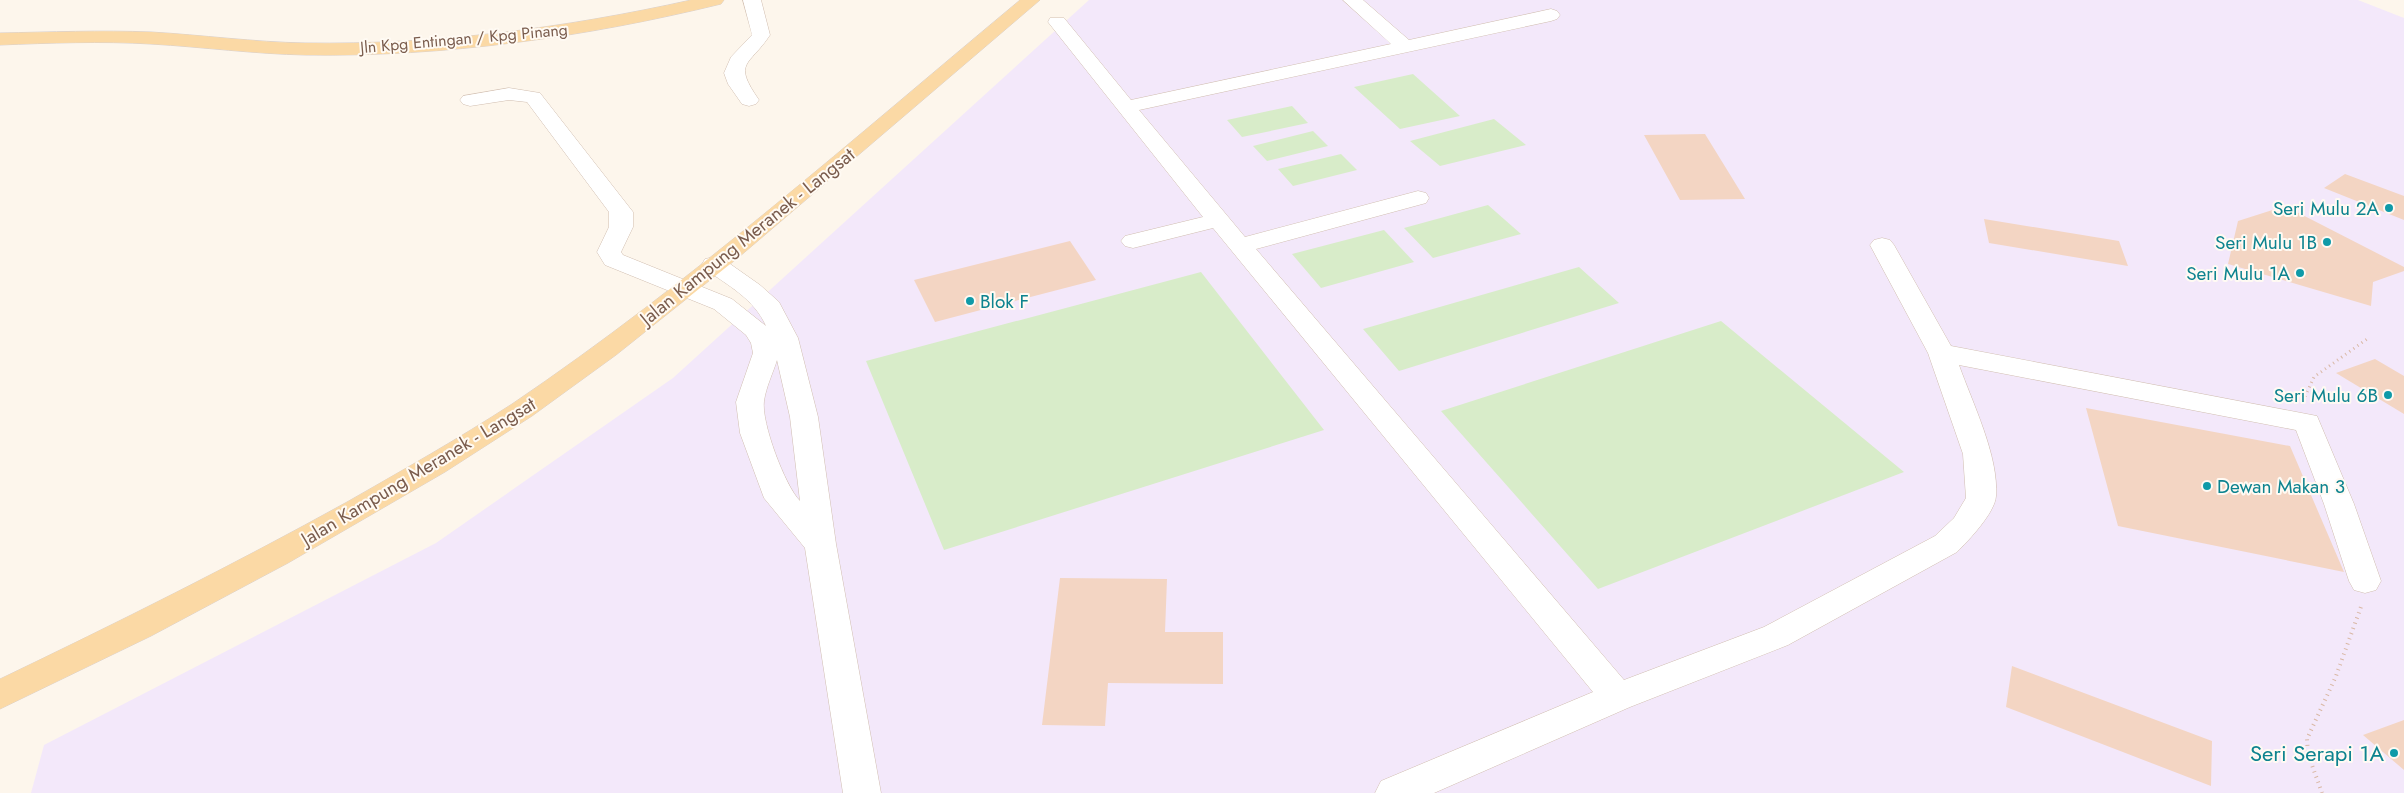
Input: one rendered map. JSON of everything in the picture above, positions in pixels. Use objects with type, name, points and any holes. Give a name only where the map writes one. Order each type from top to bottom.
[{"type":"main road","name":"Jln Kpg Entingan / Kpg Pinang","points":[[0,39],[150,38],[286,48],[402,47],[495,39],[598,25],[715,0]]},
{"type":"main road","name":"Jalan Kampung Meranek - Langsat","points":[[0,696],[208,591],[324,529],[434,466],[541,397],[688,288],[714,264],[1031,0]]},
{"type":"street","points":[[749,100],[734,80],[733,73],[738,61],[760,35],[752,0]]},
{"type":"street","points":[[1352,0],[1405,46]]},
{"type":"street","points":[[1125,106],[1551,15]]},
{"type":"street","points":[[1057,22],[1218,220],[1618,697]]},
{"type":"street","points":[[470,100],[509,94],[533,97],[621,212],[620,227],[608,252],[610,256],[618,262],[688,288],[723,304],[756,330],[764,343],[766,352],[750,402],[754,433],[779,498],[820,544]]},
{"type":"street","points":[[1241,246],[1418,198]]},
{"type":"street","points":[[1133,241],[1218,220]]},
{"type":"street","points":[[1411,790],[1618,697],[1776,636],[1946,544],[1964,526],[1981,498],[1978,454],[1941,353],[1882,246]]},
{"type":"street","points":[[714,264],[744,285],[770,307],[785,338],[804,417],[820,544],[862,793]]},
{"type":"street","points":[[1941,353],[2307,423],[2339,504],[2365,581]]},
{"type":"street","points":[[761,369],[791,363]]},
{"type":"path","points":[[2307,423],[2300,407],[2314,377],[2367,339]]},
{"type":"path","points":[[2322,793],[2308,754],[2307,739],[2336,676],[2363,602],[2365,581]]},
{"type":"shaded area","points":[[1089,0],[2358,0],[2404,18],[2404,793],[31,793],[44,745],[436,543],[673,378]]},
{"type":"green space","points":[[1413,74],[1460,116],[1400,129],[1354,87]]},
{"type":"green space","points":[[1292,106],[1308,123],[1242,137],[1227,120]]},
{"type":"green space","points":[[1494,119],[1526,145],[1440,166],[1410,141]]},
{"type":"green space","points":[[1313,131],[1328,146],[1267,161],[1253,146]]},
{"type":"green space","points":[[1341,154],[1357,170],[1293,186],[1278,169]]},
{"type":"green space","points":[[1488,205],[1521,234],[1433,258],[1404,228]]},
{"type":"green space","points":[[1384,230],[1414,262],[1321,288],[1292,254]]},
{"type":"green space","points":[[1579,267],[1619,303],[1399,371],[1363,329]]},
{"type":"green space","points":[[1201,272],[1324,430],[944,550],[866,361]]},
{"type":"green space","points":[[1721,321],[1904,472],[1598,589],[1441,411]]},
{"type":"building","points":[[1705,134],[1745,199],[1680,200],[1644,135]]},
{"type":"building","name":"Seri Mulu 2A","points":[[2345,174],[2404,196],[2404,220],[2324,188]]},
{"type":"building","points":[[2285,206],[2404,267],[2404,271],[2373,282],[2371,306],[2228,264],[2238,221]]},
{"type":"building","points":[[1984,219],[2119,241],[2128,266],[1989,243]]},
{"type":"building","name":"Blok F","points":[[1070,241],[1096,280],[935,322],[914,280]]},
{"type":"building","name":"Seri Mulu 6B","points":[[2375,359],[2404,376],[2404,414],[2336,373]]},
{"type":"building","name":"Dewan Makan 3","points":[[2086,408],[2290,446],[2344,572],[2118,526]]},
{"type":"building","points":[[1060,578],[1167,579],[1165,632],[1223,632],[1223,684],[1108,683],[1105,726],[1042,725]]},
{"type":"building","points":[[2012,666],[2212,741],[2211,786],[2006,707]]},
{"type":"building","name":"Seri Serapi 1A","points":[[2404,720],[2404,770],[2363,735]]},
{"type":"place","name":"Seri Mulu 2A","points":[[2389,208]]},
{"type":"place","name":"Seri Mulu 1B","points":[[2327,242]]},
{"type":"place","name":"Seri Mulu 1A","points":[[2300,273]]},
{"type":"place","name":"Blok F","points":[[970,301]]},
{"type":"place","name":"Seri Mulu 6B","points":[[2388,395]]},
{"type":"place","name":"Dewan Makan 3","points":[[2207,486]]},
{"type":"place","name":"Seri Serapi 1A","points":[[2394,753]]}]
